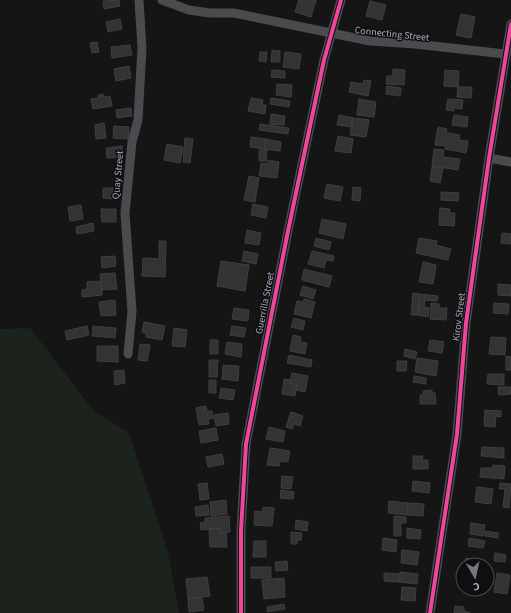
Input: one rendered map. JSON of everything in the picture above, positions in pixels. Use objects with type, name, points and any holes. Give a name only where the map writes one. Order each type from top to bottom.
[{"type":"street","name":"Quay Street","points":[[128,354],[132,311],[126,213],[132,142],[138,120],[142,48],[139,0]]},
{"type":"street","name":"Connecting Street","points":[[162,0],[177,3],[189,10],[210,13],[234,13],[370,41],[415,44],[505,54]]},
{"type":"street","name":"Guerrilla Street","points":[[241,613],[241,531],[246,444],[288,231],[341,0]]},
{"type":"street","name":"Kirov Street","points":[[430,613],[457,434],[466,323],[489,158],[511,24]]},
{"type":"street","points":[[489,158],[511,162]]},
{"type":"shaded area","points":[[30,328],[94,411],[129,433],[168,552],[179,613],[0,613],[0,329]]},
{"type":"building","points":[[119,0],[120,6],[104,9],[103,1]]},
{"type":"building","points":[[299,0],[316,0],[311,17],[295,12]]},
{"type":"building","points":[[370,1],[386,5],[382,20],[366,16]]},
{"type":"building","points":[[461,14],[475,17],[471,38],[456,35]]},
{"type":"building","points":[[120,19],[122,29],[108,32],[106,22]]},
{"type":"building","points":[[97,42],[99,52],[92,53],[90,43]]},
{"type":"building","points":[[130,45],[132,55],[112,58],[111,47]]},
{"type":"building","points":[[272,50],[280,51],[280,62],[271,62]]},
{"type":"building","points":[[260,52],[267,52],[266,62],[259,61]]},
{"type":"building","points":[[285,52],[301,54],[299,69],[283,67]]},
{"type":"building","points":[[129,66],[131,78],[116,81],[114,69]]},
{"type":"building","points":[[393,69],[405,70],[404,85],[386,84],[387,76],[393,76]]},
{"type":"building","points":[[272,70],[285,71],[285,78],[271,77]]},
{"type":"building","points":[[445,70],[459,71],[458,87],[444,86]]},
{"type":"building","points":[[364,80],[371,81],[368,96],[349,92],[351,82],[363,84]]},
{"type":"building","points":[[277,84],[292,85],[291,97],[276,95]]},
{"type":"building","points":[[387,86],[401,88],[400,96],[386,94]]},
{"type":"building","points":[[458,87],[472,87],[471,98],[457,97]]},
{"type":"building","points":[[103,94],[104,97],[110,96],[112,106],[93,109],[91,99],[98,98],[98,95]]},
{"type":"building","points":[[251,98],[263,100],[262,105],[266,105],[265,114],[248,111]]},
{"type":"building","points":[[271,98],[290,101],[289,107],[270,104]]},
{"type":"building","points":[[359,99],[376,102],[374,117],[357,115]]},
{"type":"building","points":[[448,99],[463,100],[462,109],[454,108],[454,111],[446,110]]},
{"type":"building","points":[[131,108],[132,116],[117,118],[116,110]]},
{"type":"building","points":[[271,114],[285,116],[284,125],[270,124]]},
{"type":"building","points":[[339,115],[353,118],[352,127],[337,125]]},
{"type":"building","points":[[454,115],[468,117],[467,127],[452,125]]},
{"type":"building","points":[[353,118],[369,120],[366,137],[350,135]]},
{"type":"building","points":[[104,123],[106,138],[96,139],[95,125]]},
{"type":"building","points":[[260,124],[289,128],[288,134],[259,130]]},
{"type":"building","points":[[114,126],[129,127],[128,139],[113,138]]},
{"type":"building","points":[[438,127],[447,129],[444,146],[435,145]]},
{"type":"building","points":[[448,133],[460,135],[459,140],[468,141],[466,153],[445,149]]},
{"type":"building","points":[[338,136],[353,139],[351,153],[335,151]]},
{"type":"building","points":[[251,137],[266,139],[264,149],[250,147]]},
{"type":"building","points":[[185,138],[193,139],[190,163],[183,162]]},
{"type":"building","points":[[266,139],[281,142],[280,151],[264,149]]},
{"type":"building","points":[[167,144],[183,147],[180,163],[164,160]]},
{"type":"building","points":[[122,146],[123,157],[107,158],[106,148]]},
{"type":"building","points":[[434,149],[444,150],[443,157],[460,159],[458,170],[432,166]]},
{"type":"building","points":[[259,150],[267,150],[266,161],[259,161]]},
{"type":"building","points":[[268,160],[279,162],[277,178],[259,176],[261,163],[267,164]]},
{"type":"building","points":[[432,167],[443,168],[440,183],[430,181]]},
{"type":"building","points":[[249,176],[259,178],[255,202],[244,200]]},
{"type":"building","points":[[327,184],[343,187],[340,201],[324,198]]},
{"type":"building","points":[[353,187],[361,188],[360,201],[352,200]]},
{"type":"building","points":[[103,188],[117,188],[117,199],[103,198]]},
{"type":"building","points":[[441,192],[459,193],[458,201],[441,200]]},
{"type":"building","points":[[253,204],[268,207],[266,218],[251,215]]},
{"type":"building","points":[[81,205],[83,219],[70,221],[68,207]]},
{"type":"building","points":[[440,208],[450,209],[449,213],[455,213],[454,226],[439,225]]},
{"type":"building","points":[[101,209],[116,209],[116,222],[102,222]]},
{"type":"building","points":[[322,219],[346,224],[343,239],[319,233]]},
{"type":"building","points":[[93,223],[94,231],[77,234],[76,227]]},
{"type":"building","points":[[247,230],[261,233],[259,245],[245,243]]},
{"type":"building","points":[[502,233],[511,234],[511,244],[501,243]]},
{"type":"building","points":[[316,238],[331,242],[329,250],[314,246]]},
{"type":"building","points":[[419,238],[437,241],[436,245],[451,249],[448,260],[416,253]]},
{"type":"building","points":[[159,241],[166,241],[165,277],[142,276],[143,258],[159,259]]},
{"type":"building","points":[[244,251],[258,254],[256,264],[242,261]]},
{"type":"building","points":[[312,251],[334,256],[333,261],[326,260],[324,268],[308,264]]},
{"type":"building","points":[[115,256],[116,266],[102,268],[101,257]]},
{"type":"building","points":[[221,261],[249,265],[245,291],[217,286]]},
{"type":"building","points":[[423,262],[436,265],[433,284],[419,282]]},
{"type":"building","points":[[304,269],[332,276],[329,287],[302,280]]},
{"type":"building","points":[[115,273],[117,289],[102,290],[100,274]]},
{"type":"building","points":[[101,281],[102,295],[82,297],[82,290],[87,289],[87,282]]},
{"type":"building","points":[[498,284],[511,285],[511,296],[498,295]]},
{"type":"building","points":[[303,286],[316,290],[313,299],[300,295]]},
{"type":"building","points":[[413,293],[420,294],[418,315],[411,315]]},
{"type":"building","points":[[420,294],[438,296],[437,301],[425,300],[424,307],[429,308],[428,317],[418,315]]},
{"type":"building","points":[[304,299],[315,302],[311,318],[294,314],[297,301],[303,302]]},
{"type":"building","points":[[115,300],[116,315],[101,316],[99,302]]},
{"type":"building","points":[[431,303],[439,304],[439,308],[447,308],[446,320],[430,319]]},
{"type":"building","points":[[494,303],[509,304],[508,314],[493,313]]},
{"type":"building","points":[[234,308],[249,310],[248,321],[232,319]]},
{"type":"building","points":[[294,318],[305,321],[303,330],[291,327]]},
{"type":"building","points":[[144,322],[165,326],[162,340],[146,337],[146,333],[142,332]]},
{"type":"building","points":[[87,326],[89,335],[67,340],[65,331]]},
{"type":"building","points":[[93,326],[116,328],[115,338],[92,336]]},
{"type":"building","points":[[232,326],[246,328],[244,337],[230,335]]},
{"type":"building","points":[[174,328],[187,330],[185,347],[172,346]]},
{"type":"building","points":[[293,335],[301,337],[300,342],[307,343],[305,354],[290,351]]},
{"type":"building","points":[[491,337],[506,338],[505,355],[489,354]]},
{"type":"building","points":[[210,340],[218,340],[218,354],[210,354]]},
{"type":"building","points":[[430,340],[444,342],[442,353],[428,351]]},
{"type":"building","points":[[227,342],[242,344],[241,357],[225,354]]},
{"type":"building","points":[[140,344],[150,345],[147,361],[138,360]]},
{"type":"building","points":[[97,346],[118,346],[118,362],[97,361]]},
{"type":"building","points":[[405,349],[417,352],[415,359],[404,356]]},
{"type":"building","points":[[289,355],[312,360],[311,367],[287,363]]},
{"type":"building","points":[[506,356],[511,357],[511,370],[506,370]]},
{"type":"building","points":[[417,358],[438,361],[436,376],[415,372]]},
{"type":"building","points":[[209,360],[218,360],[217,377],[209,377]]},
{"type":"building","points":[[397,361],[407,361],[406,371],[397,371]]},
{"type":"building","points":[[223,365],[239,366],[238,381],[222,379]]},
{"type":"building","points":[[124,370],[125,383],[115,385],[114,371]]},
{"type":"building","points":[[292,373],[308,376],[305,392],[296,390],[297,385],[290,383]]},
{"type":"building","points":[[488,374],[504,374],[504,385],[487,384]]},
{"type":"building","points":[[414,376],[426,378],[426,384],[413,382]]},
{"type":"building","points":[[284,379],[290,380],[290,383],[297,385],[295,396],[282,394]]},
{"type":"building","points":[[209,380],[216,380],[216,393],[209,393]]},
{"type":"building","points":[[498,387],[511,387],[511,394],[499,395]]},
{"type":"building","points":[[221,388],[235,390],[233,400],[219,398]]},
{"type":"building","points":[[432,390],[432,393],[435,393],[436,404],[420,404],[420,395],[423,395],[423,391]]},
{"type":"building","points":[[206,406],[207,411],[212,411],[213,418],[208,419],[209,424],[199,425],[196,408]]},
{"type":"building","points":[[485,410],[501,411],[501,417],[496,416],[495,427],[484,426]]},
{"type":"building","points":[[291,412],[303,416],[300,426],[294,424],[292,429],[286,427]]},
{"type":"building","points":[[228,413],[229,424],[216,426],[214,415]]},
{"type":"building","points":[[269,427],[285,431],[283,442],[266,439]]},
{"type":"building","points":[[216,428],[218,440],[201,443],[199,431]]},
{"type":"building","points":[[482,447],[504,448],[504,458],[481,456]]},
{"type":"building","points":[[270,448],[290,451],[288,462],[280,461],[279,466],[267,465]]},
{"type":"building","points":[[222,454],[224,464],[208,467],[206,457]]},
{"type":"building","points":[[413,456],[423,456],[422,460],[428,460],[428,469],[413,469]]},
{"type":"building","points":[[493,465],[505,466],[504,479],[480,477],[481,468],[493,468]]},
{"type":"building","points":[[282,476],[293,477],[291,489],[281,488]]},
{"type":"building","points":[[413,481],[430,483],[429,493],[412,491]]},
{"type":"building","points":[[207,483],[209,499],[200,500],[198,484]]},
{"type":"building","points":[[500,483],[511,484],[509,508],[503,507],[505,489],[499,489]]},
{"type":"building","points":[[477,487],[493,489],[491,504],[475,502]]},
{"type":"building","points":[[281,490],[294,492],[293,499],[280,498]]},
{"type":"building","points":[[226,500],[227,514],[211,516],[210,502]]},
{"type":"building","points":[[389,501],[408,503],[407,515],[388,513]]},
{"type":"building","points":[[408,503],[424,504],[423,516],[407,515]]},
{"type":"building","points":[[208,505],[209,515],[196,516],[195,507]]},
{"type":"building","points":[[263,507],[274,508],[272,526],[254,525],[255,511],[262,512]]},
{"type":"building","points":[[229,516],[230,532],[221,533],[220,528],[201,530],[200,523],[205,522],[205,518]]},
{"type":"building","points":[[394,516],[406,517],[406,523],[401,523],[401,536],[394,536]]},
{"type":"building","points":[[296,520],[308,522],[307,531],[295,529]]},
{"type":"building","points":[[471,523],[485,525],[483,536],[470,534]]},
{"type":"building","points":[[220,528],[221,533],[226,532],[227,547],[210,547],[209,529]]},
{"type":"building","points":[[407,528],[421,530],[420,539],[407,538]]},
{"type":"building","points":[[485,531],[498,533],[498,538],[485,536]]},
{"type":"building","points":[[291,532],[302,533],[301,540],[297,540],[297,544],[291,544]]},
{"type":"building","points":[[383,538],[397,540],[396,552],[382,550]]},
{"type":"building","points":[[469,538],[485,541],[483,548],[468,546]]},
{"type":"building","points":[[254,541],[266,541],[266,557],[253,557]]},
{"type":"building","points":[[402,550],[419,552],[417,565],[401,563]]},
{"type":"building","points":[[495,553],[506,555],[505,562],[495,561]]},
{"type":"building","points":[[287,561],[288,570],[276,571],[275,562]]},
{"type":"building","points":[[251,567],[271,567],[271,578],[251,578]]},
{"type":"building","points":[[400,572],[418,574],[417,584],[399,582]]},
{"type":"building","points":[[384,573],[400,574],[399,582],[384,581]]},
{"type":"building","points":[[497,573],[510,575],[507,594],[495,592]]},
{"type":"building","points":[[207,577],[210,596],[188,599],[186,579]]},
{"type":"building","points":[[284,578],[285,597],[264,599],[262,580]]},
{"type":"building","points":[[402,587],[416,588],[415,601],[401,600]]},
{"type":"building","points":[[202,597],[204,610],[189,612],[188,599]]},
{"type":"building","points":[[284,604],[285,609],[267,612],[267,607]]},
{"type":"building","points":[[455,606],[464,607],[464,611],[470,613],[454,613]]},
{"type":"cycle path","points":[[241,613],[241,531],[246,444],[288,231],[324,60],[341,0]]},
{"type":"cycle path","points":[[430,613],[457,434],[466,323],[489,158],[511,24]]}]
